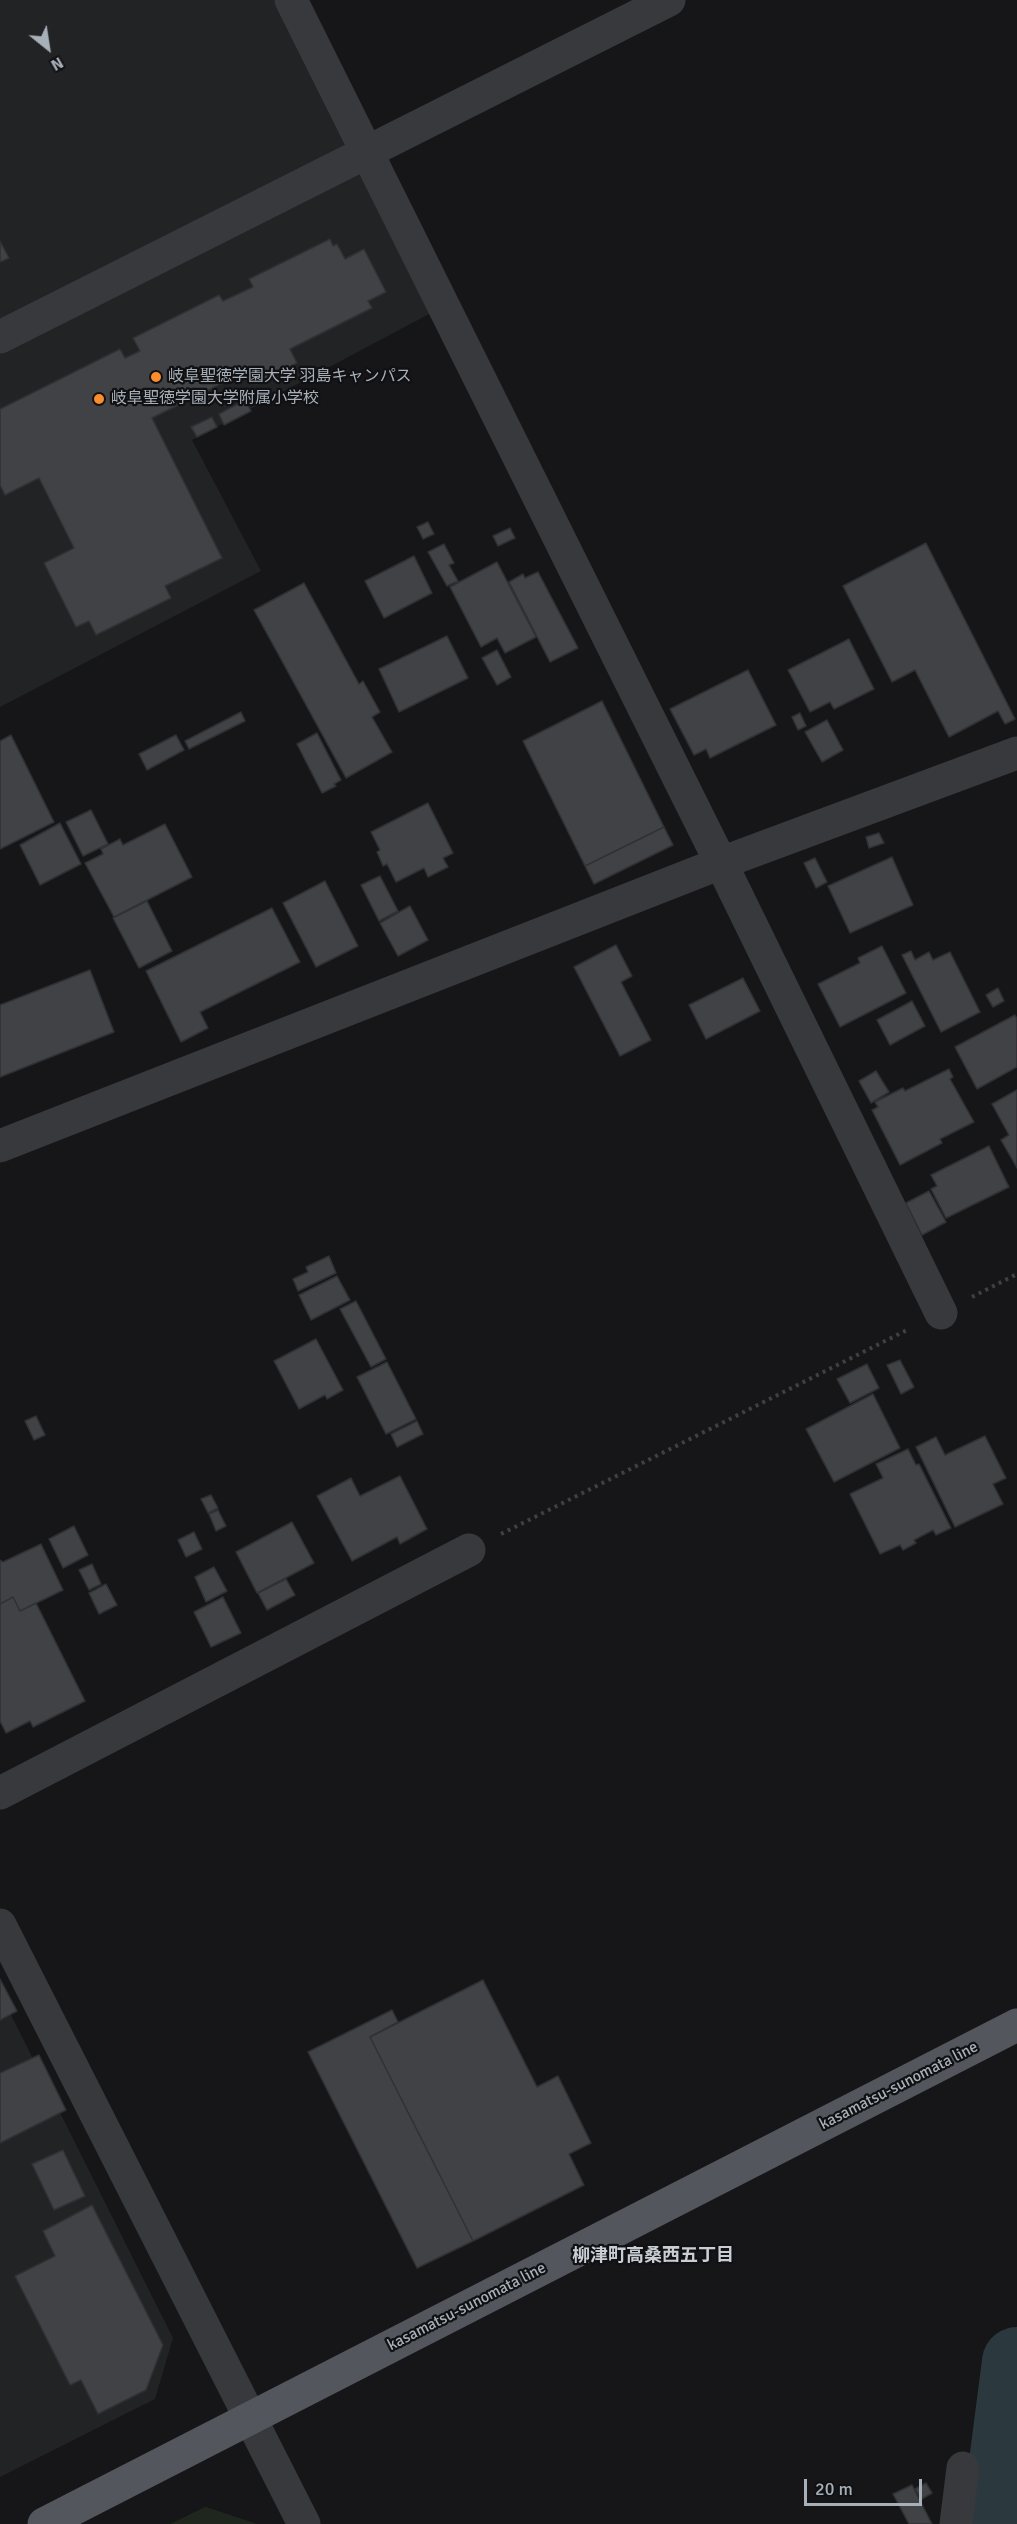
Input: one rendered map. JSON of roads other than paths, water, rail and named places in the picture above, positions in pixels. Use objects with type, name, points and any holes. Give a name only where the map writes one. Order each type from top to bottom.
[{"type":"main road","name":"kasamatsu-sunomata line","points":[[44,2524],[1017,2025]]},
{"type":"street","points":[[291,0],[721,863],[941,1313]]},
{"type":"street","points":[[0,338],[366,151],[669,0]]},
{"type":"street","points":[[0,1146],[721,863],[1017,753]]},
{"type":"street","points":[[0,1793],[469,1550]]},
{"type":"street","points":[[0,1924],[304,2524]]},
{"type":"street","points":[[956,2524],[963,2468]]},
{"type":"waterway","points":[[996,2524],[1017,2362]]},
{"type":"place","name":"岐阜聖徳学園大学 羽島キャンパス","points":[[156,377]]},
{"type":"place","name":"岐阜聖徳学園大学附属小学校","points":[[99,399]]},
{"type":"district","name":"柳津町高桑西五丁目","points":[[653,2256]]}]
